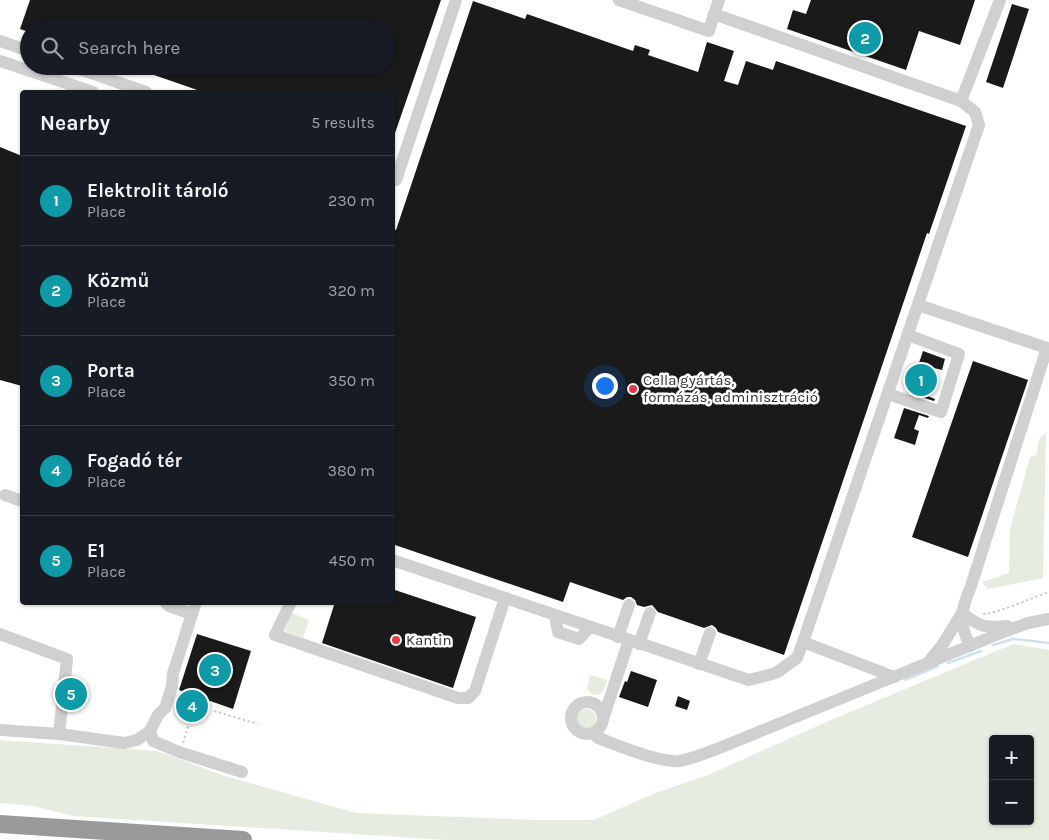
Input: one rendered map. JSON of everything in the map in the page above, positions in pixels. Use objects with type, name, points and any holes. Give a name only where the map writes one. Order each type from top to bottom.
[{"type":"highway","points":[[0,824],[243,840]]},
{"type":"street","points":[[395,180],[456,0]]},
{"type":"street","points":[[619,0],[709,31],[719,0]]},
{"type":"street","points":[[961,101],[1000,0]]},
{"type":"street","points":[[395,561],[555,616],[558,632],[579,639],[590,627],[749,680],[776,673],[797,658],[979,125],[975,112],[961,101],[714,14]]},
{"type":"street","points":[[0,42],[20,48]]},
{"type":"street","points":[[0,61],[20,68]]},
{"type":"street","points":[[42,75],[87,90]]},
{"type":"street","points":[[97,75],[140,90]]},
{"type":"street","points":[[918,305],[1047,348],[962,613],[939,649],[925,664]]},
{"type":"street","points":[[888,394],[940,412],[959,354],[908,335]]},
{"type":"street","points":[[5,495],[20,500]]},
{"type":"street","points":[[290,605],[275,635],[458,698],[468,698],[475,691],[505,598]]},
{"type":"street","points":[[0,730],[59,734],[124,743],[137,740],[150,730],[158,715],[157,705],[165,682],[172,673],[194,608],[168,605]]},
{"type":"street","points":[[603,719],[600,709],[591,703],[581,704],[573,710],[571,721],[576,730],[585,734],[594,733],[601,728],[628,640],[628,605]]},
{"type":"street","points":[[628,640],[650,613]]},
{"type":"street","points":[[962,613],[978,625],[992,627],[1049,619]]},
{"type":"street","points":[[962,613],[964,633],[970,646]]},
{"type":"street","points":[[594,733],[598,738],[654,757],[677,761],[717,749],[1028,623]]},
{"type":"street","points":[[699,664],[710,633]]},
{"type":"street","points":[[0,634],[68,660],[59,734]]},
{"type":"street","points":[[803,642],[894,677]]},
{"type":"street","points":[[150,730],[153,741],[180,752],[242,772]]},
{"type":"path","points":[[982,614],[990,614],[1049,592]]},
{"type":"path","points":[[214,711],[258,724]]},
{"type":"path","points":[[180,752],[191,718]]},
{"type":"shaded area","points":[[1046,433],[1043,578],[988,589],[982,582],[1009,573],[1010,529],[1030,457],[1036,456],[1039,439]]},
{"type":"shaded area","points":[[292,613],[309,620],[303,638],[285,631]]},
{"type":"shaded area","points":[[1013,644],[1049,650],[1049,840],[447,840],[73,816],[33,806],[0,803],[0,740],[157,751],[225,776],[356,813],[536,820],[594,820],[653,794],[708,775],[831,720]]},
{"type":"shaded area","points":[[590,675],[607,680],[603,691],[599,694],[593,695],[587,689]]},
{"type":"shaded area","points":[[586,709],[593,712],[596,719],[593,726],[586,729],[579,726],[576,719],[579,712]]},
{"type":"building","points":[[30,0],[441,0],[395,133],[395,90],[197,90],[154,75],[395,75],[395,20],[23,20]]},
{"type":"building","points":[[811,0],[975,0],[960,45],[919,31],[906,70],[787,29],[793,10],[806,14]]},
{"type":"building","name":"Cella gyártás, formázás, adminisztráció","points":[[473,1],[525,19],[527,14],[633,51],[635,45],[650,50],[648,55],[698,72],[707,42],[734,51],[724,81],[738,85],[746,61],[773,70],[776,61],[966,126],[929,234],[927,233],[784,655],[718,632],[712,625],[704,628],[658,612],[652,605],[644,607],[637,605],[631,597],[623,600],[570,582],[563,602],[395,545],[396,230]]},
{"type":"building","points":[[1012,4],[1029,9],[1003,88],[986,82]]},
{"type":"building","points":[[0,147],[20,155],[20,385],[0,380]]},
{"type":"building","points":[[923,351],[945,359],[942,370],[934,368],[925,395],[935,399],[934,401],[909,393]]},
{"type":"building","points":[[973,361],[1028,380],[968,557],[912,537]]},
{"type":"building","points":[[904,408],[929,416],[928,418],[919,415],[914,429],[919,431],[915,445],[894,438]]},
{"type":"building","name":"Kantin","points":[[395,590],[476,617],[453,688],[322,643],[334,605],[395,605]]},
{"type":"building","points":[[197,634],[251,651],[233,709],[179,690]]},
{"type":"building","points":[[631,671],[657,680],[648,707],[619,697]]},
{"type":"building","points":[[678,696],[690,701],[687,710],[675,706]]},
{"type":"waterway","points":[[993,645],[1013,639],[1049,643]]},
{"type":"waterway","points":[[948,663],[981,651]]},
{"type":"waterway","points":[[905,680],[938,666]]},
{"type":"place","name":"Közmű","points":[[865,38]]},
{"type":"place","name":"Elektrolit tároló","points":[[921,380]]},
{"type":"place","name":"Cella gyártás, formázás, adminisztráció","points":[[633,389]]},
{"type":"place","name":"Kantin","points":[[396,640]]},
{"type":"place","name":"Porta","points":[[215,670]]},
{"type":"place","name":"E1","points":[[71,694]]},
{"type":"place","name":"Fogadó tér","points":[[192,706]]}]
